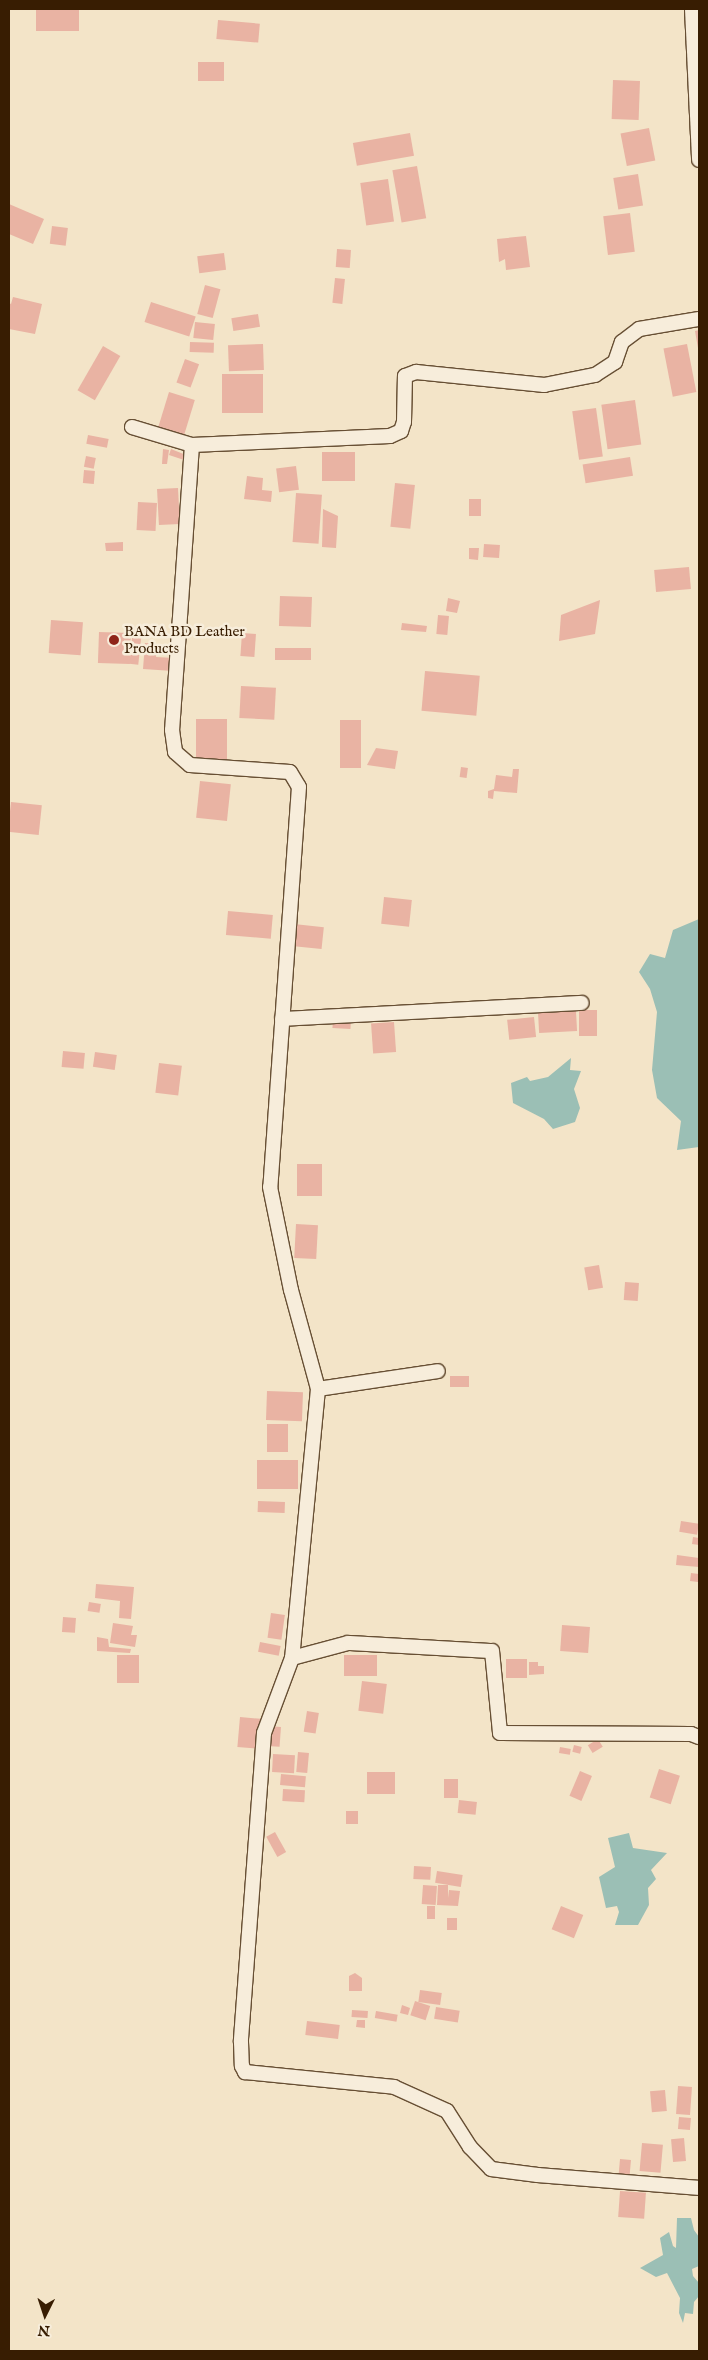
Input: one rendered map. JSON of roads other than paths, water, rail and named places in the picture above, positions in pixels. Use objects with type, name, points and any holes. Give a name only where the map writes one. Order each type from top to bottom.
[{"type":"street","points":[[692,9],[699,160]]},
{"type":"street","points":[[132,427],[192,445],[390,436],[401,430],[404,422],[405,376],[416,372],[544,385],[595,375],[615,362],[622,342],[639,329],[699,319]]},
{"type":"street","points":[[192,445],[173,720],[175,752],[190,765],[290,772],[299,787],[270,1187],[291,1290],[318,1389],[292,1658],[264,1733],[241,2042],[244,2072],[394,2087],[447,2111],[470,2147],[491,2169],[538,2175],[699,2188]]},
{"type":"street","points":[[282,1019],[582,1003]]},
{"type":"street","points":[[318,1389],[438,1371]]},
{"type":"street","points":[[292,1658],[348,1643],[492,1651],[500,1733],[691,1734],[699,1737]]},
{"type":"water","points":[[699,919],[699,1147],[677,1150],[681,1121],[657,1098],[652,1070],[657,1012],[650,989],[639,972],[650,954],[665,958],[673,930]]},
{"type":"water","points":[[571,1058],[570,1070],[581,1071],[574,1089],[580,1108],[575,1122],[553,1129],[544,1119],[513,1103],[511,1083],[527,1077],[530,1081],[548,1077]]},
{"type":"water","points":[[629,1833],[633,1848],[667,1853],[651,1870],[656,1879],[648,1888],[649,1905],[638,1925],[615,1925],[619,1912],[617,1906],[606,1908],[599,1877],[615,1867],[608,1838]]},
{"type":"water","points":[[677,2218],[691,2218],[694,2230],[699,2237],[699,2266],[692,2269],[693,2276],[699,2283],[699,2296],[694,2302],[693,2314],[685,2313],[683,2323],[679,2313],[680,2298],[667,2273],[656,2277],[640,2268],[663,2255],[660,2238],[669,2232],[673,2246],[676,2248]]},
{"type":"place","name":"BANA BD Leather Products","points":[[114,640]]}]
